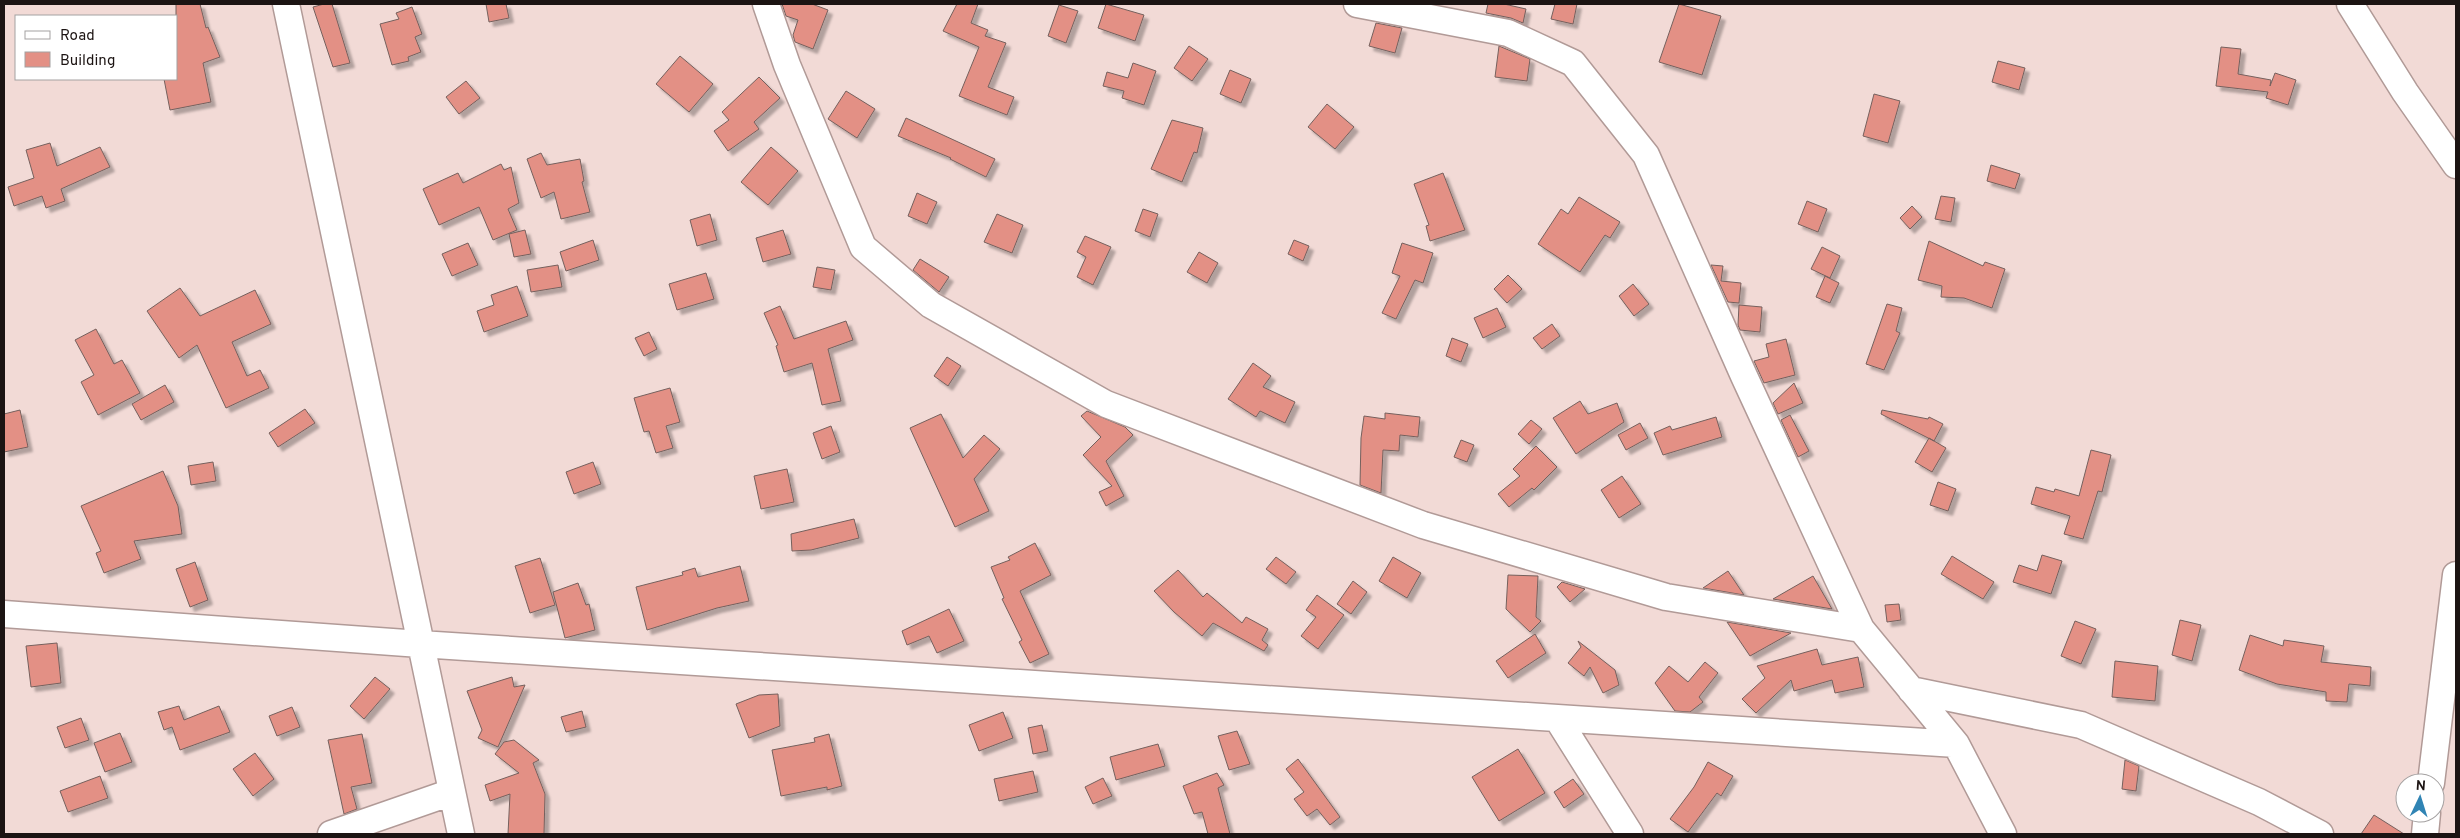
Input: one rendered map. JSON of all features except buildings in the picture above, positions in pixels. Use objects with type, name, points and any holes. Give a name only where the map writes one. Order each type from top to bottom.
[{"type":"street","points":[[286,4],[420,644],[462,834]]},
{"type":"street","points":[[766,4],[787,65],[863,247],[931,305],[1106,404],[1423,525],[1666,597],[1861,629]]},
{"type":"street","points":[[1357,4],[1508,33],[1573,63],[1646,155],[1744,376],[1861,629],[1956,744],[2003,834]]},
{"type":"street","points":[[2350,4],[2405,92],[2456,165]]},
{"type":"street","points":[[2432,773],[2456,575]]},
{"type":"street","points":[[4,614],[420,644],[1956,744]]},
{"type":"street","points":[[1911,690],[2081,725],[2260,802],[2320,834]]},
{"type":"street","points":[[1557,718],[1630,834]]},
{"type":"street","points":[[331,834],[452,792]]}]
